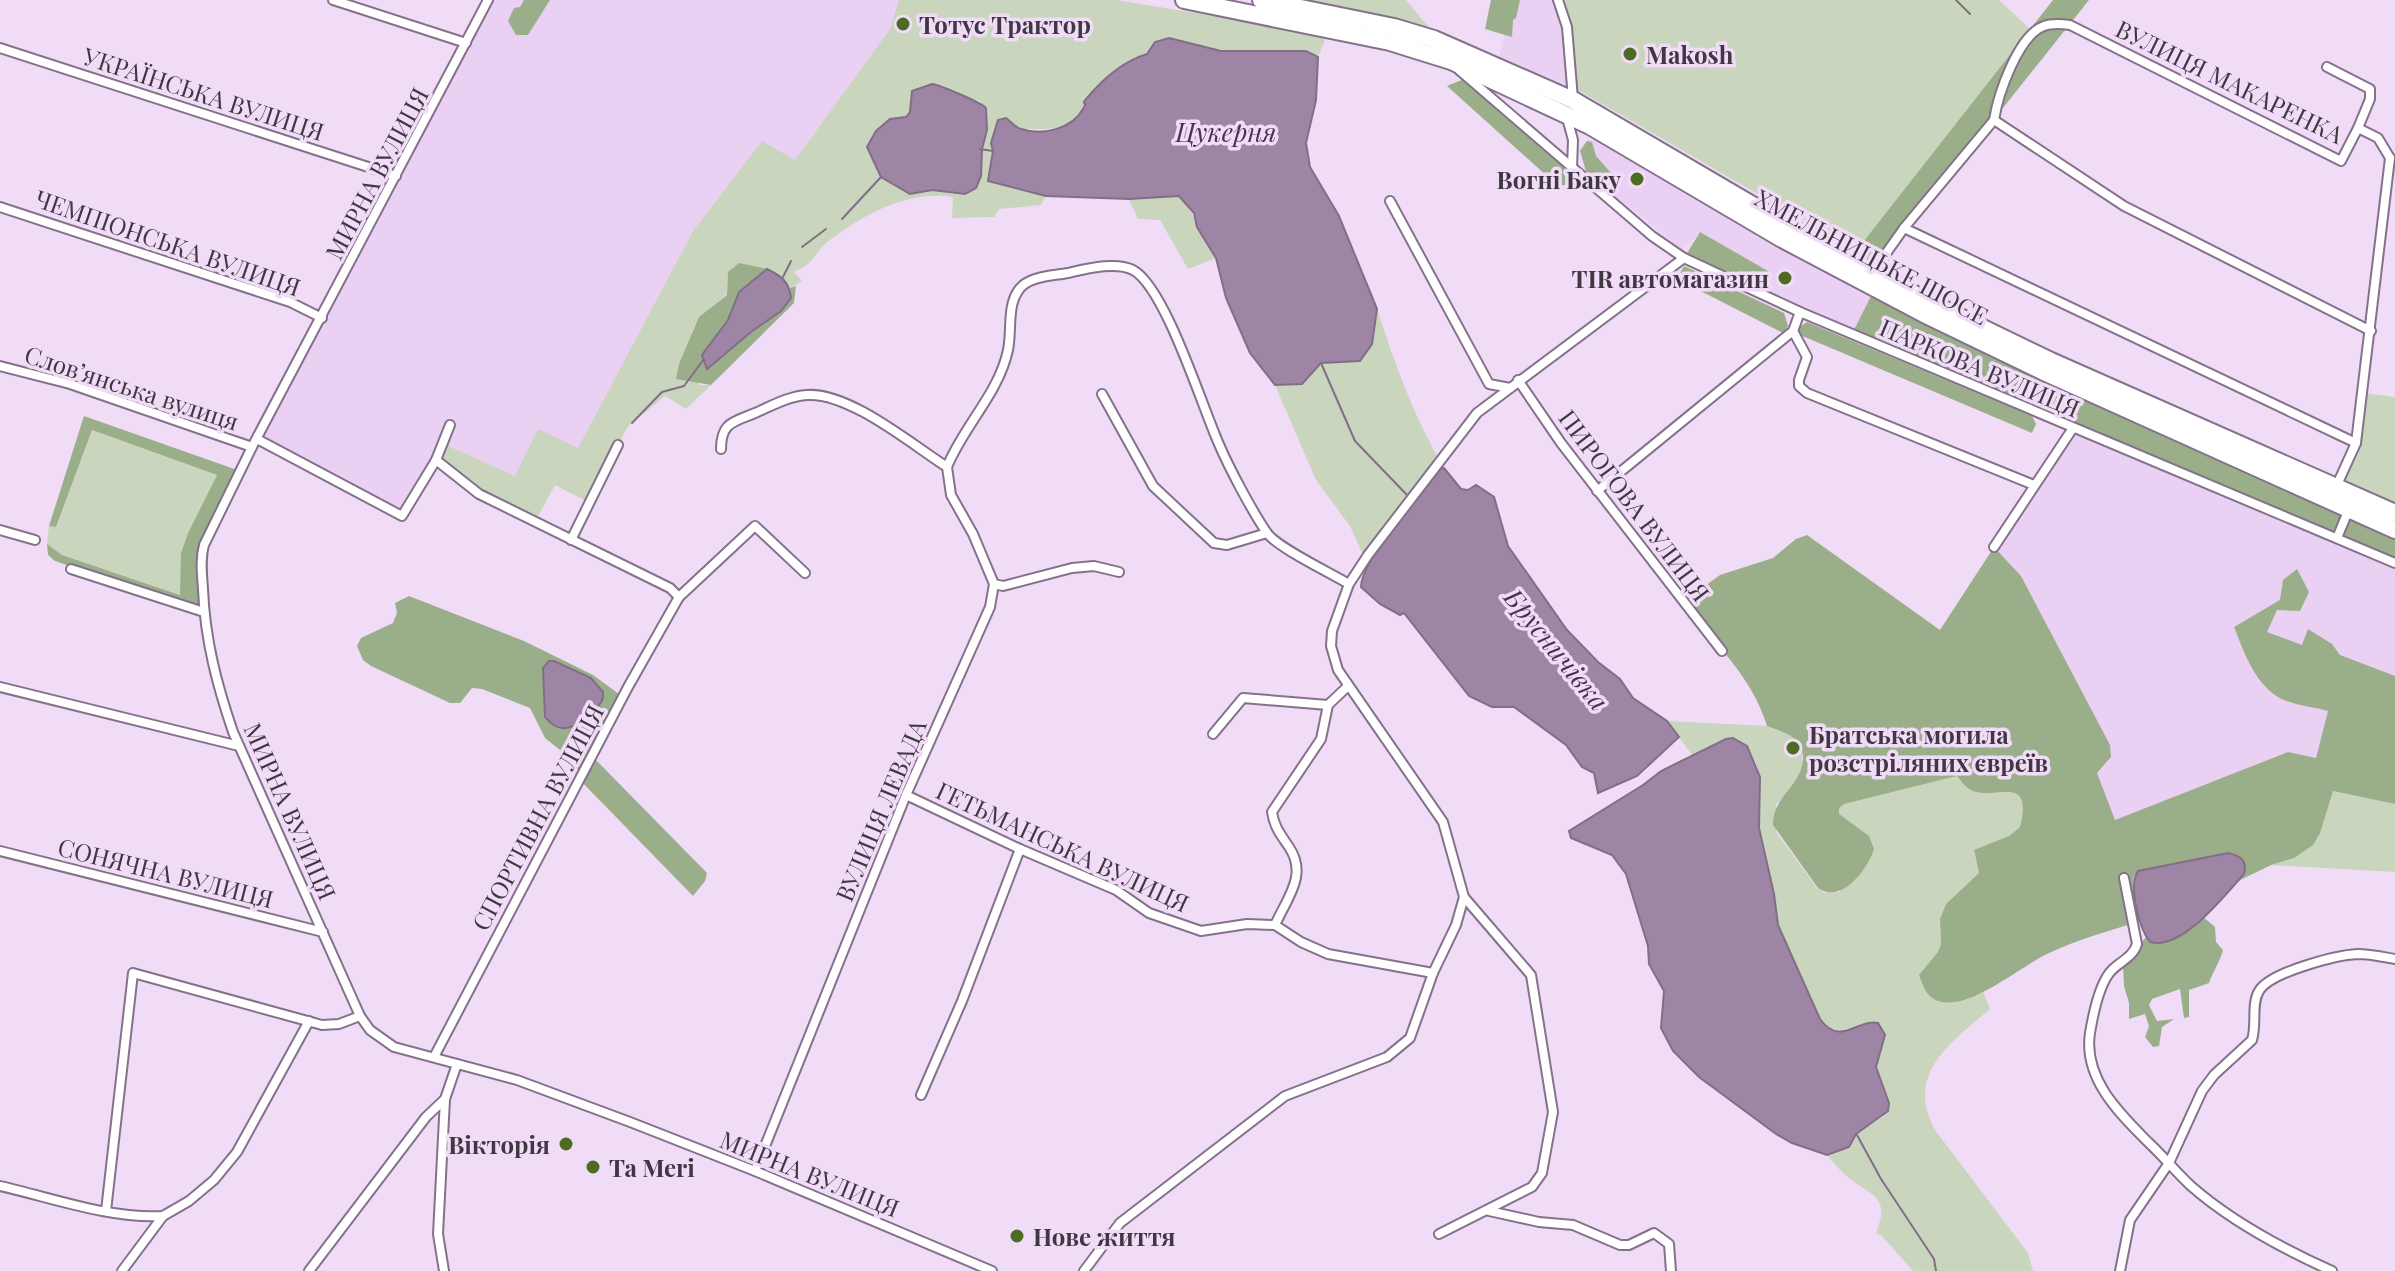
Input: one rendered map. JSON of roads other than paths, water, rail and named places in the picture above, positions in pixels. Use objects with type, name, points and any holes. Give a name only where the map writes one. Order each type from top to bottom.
[{"type":"highway","points":[[1184,0],[1330,21]]},
{"type":"highway","points":[[1261,0],[1330,21]]},
{"type":"highway","name":"ХМЕЛЬНИЦЬКЕ ШОСЕ","points":[[1330,21],[1451,61],[1570,106],[1782,239],[1924,314],[2046,373],[2333,494],[2395,513]]},
{"type":"highway","name":"ХМЕЛЬНИЦЬКЕ ШОСЕ","points":[[1330,21],[1434,39],[1570,106],[1873,272],[2051,361],[2333,494],[2349,509],[2395,530]]},
{"type":"street","points":[[333,0],[466,43]]},
{"type":"street","name":"МИРНА ВУЛИЦЯ","points":[[488,0],[254,443],[202,552],[204,612],[213,672],[239,746],[360,1016],[370,1030],[387,1044],[517,1080],[755,1171],[991,1270]]},
{"type":"street","points":[[1558,0],[1567,27],[1572,168]]},
{"type":"street","name":"ВУЛИЦЯ МАКАРЕНКА","points":[[1994,120],[1996,103],[2012,61],[2036,30],[2055,24],[2070,25],[2341,161],[2358,128],[2378,138],[2392,158]]},
{"type":"street","name":"УКРАЇНСЬКА ВУЛИЦЯ","points":[[0,48],[396,176]]},
{"type":"street","name":"ПАРКОВА ВУЛИЦЯ","points":[[1451,61],[1652,236],[1684,258],[1800,312],[2395,563]]},
{"type":"street","points":[[2327,67],[2370,89],[2371,95],[2358,128]]},
{"type":"street","points":[[1873,272],[1904,228],[1994,120],[2124,206],[2371,331]]},
{"type":"street","points":[[2333,494],[2356,443],[2392,158]]},
{"type":"street","points":[[1390,201],[1489,384],[1510,388]]},
{"type":"street","name":"ЧЕМПІОНСЬКА ВУЛИЦЯ","points":[[0,207],[290,302],[322,318]]},
{"type":"street","points":[[1904,228],[2356,443]]},
{"type":"street","points":[[1439,1234],[1532,1187],[1542,1173],[1553,1112],[1531,975],[1464,897],[1443,822],[1338,670],[1331,646],[1332,631],[1349,584],[1368,555],[1477,413],[1684,258]]},
{"type":"street","points":[[1119,572],[1094,566],[1072,568],[1003,586],[994,584],[973,534],[951,495],[947,467],[953,451],[997,379],[1008,351],[1016,293],[1023,284],[1078,271],[1121,266],[1141,277],[1167,314],[1219,445],[1267,533],[1349,584]]},
{"type":"street","points":[[1597,491],[1793,331],[1800,312]]},
{"type":"street","points":[[1793,331],[1807,357],[1799,380],[1799,386],[1807,393],[2034,485]]},
{"type":"street","name":"Словʼянська вулиця","points":[[0,366],[70,384],[254,443]]},
{"type":"street","name":"ПИРОГОВА ВУЛИЦЯ","points":[[1518,380],[1597,491],[1722,651]]},
{"type":"street","points":[[1102,394],[1153,486],[1214,543],[1227,545],[1267,533]]},
{"type":"street","points":[[721,449],[721,436],[727,425],[804,395],[829,395],[850,405],[947,467]]},
{"type":"street","points":[[254,443],[402,516],[436,460],[450,425]]},
{"type":"street","points":[[1994,547],[2073,428]]},
{"type":"street","points":[[571,540],[618,445]]},
{"type":"street","points":[[436,460],[479,494],[670,588],[679,597]]},
{"type":"street","points":[[2337,538],[2349,509]]},
{"type":"street","name":"СПОРТИВНА ВУЛИЦЯ","points":[[434,1057],[628,687],[679,597],[755,526],[805,573]]},
{"type":"street","points":[[0,530],[35,540]]},
{"type":"street","points":[[71,569],[204,612]]},
{"type":"street","name":"ВУЛИЦЯ ЛЕВАДА","points":[[755,1171],[906,795],[990,607],[994,584]]},
{"type":"street","points":[[1348,686],[1328,705],[1321,739],[1272,812],[1274,826],[1298,860],[1299,870],[1275,925],[1301,942],[1328,954],[1433,973]]},
{"type":"street","points":[[0,687],[239,746]]},
{"type":"street","points":[[1213,734],[1243,698],[1328,705]]},
{"type":"street","name":"ГЕТЬМАНСЬКА ВУЛИЦЯ","points":[[906,795],[1116,890],[1149,913],[1201,931],[1247,924],[1275,925]]},
{"type":"street","points":[[921,1095],[962,1001],[1020,849]]},
{"type":"street","name":"СОНЯЧНА ВУЛИЦЯ","points":[[0,851],[323,932]]},
{"type":"street","points":[[2124,878],[2137,944],[2135,950],[2106,978],[2090,1034],[2091,1055],[2099,1082],[2110,1101],[2190,1185],[2284,1248],[2332,1271]]},
{"type":"street","points":[[1099,1271],[1087,1268],[1120,1223],[1285,1096],[1387,1057],[1410,1038],[1433,973],[1456,925],[1464,897]]},
{"type":"street","points":[[2120,1271],[2130,1220],[2169,1163],[2208,1083],[2252,1040],[2256,998],[2264,985],[2337,957],[2360,954],[2395,959]]},
{"type":"street","points":[[106,1211],[133,973],[331,1026],[360,1016]]},
{"type":"street","points":[[122,1271],[163,1216],[189,1201],[214,1180],[237,1152],[309,1021]]},
{"type":"street","points":[[444,1271],[438,1234],[445,1099],[457,1064]]},
{"type":"street","points":[[309,1271],[426,1117],[445,1099]]},
{"type":"street","points":[[0,1186],[106,1211],[140,1217],[163,1216]]},
{"type":"street","points":[[1489,1211],[1539,1222],[1573,1225],[1620,1245],[1629,1245],[1654,1233],[1669,1244],[1671,1271]]},
{"type":"water","name":"Цукерня","points":[[1169,38],[1221,51],[1306,51],[1318,57],[1316,100],[1306,143],[1310,167],[1339,216],[1377,309],[1372,344],[1360,361],[1321,363],[1302,384],[1275,385],[1250,353],[1226,298],[1216,258],[1197,227],[1194,213],[1179,196],[1129,199],[1046,196],[988,181],[993,151],[991,143],[998,120],[1006,118],[1017,127],[1038,132],[1064,126],[1078,116],[1085,101],[1107,78],[1130,61],[1147,54],[1155,42]]},
{"type":"water","points":[[932,84],[986,108],[987,130],[982,149],[981,176],[976,188],[965,194],[932,190],[910,194],[881,177],[867,147],[876,131],[890,119],[906,117],[910,112],[912,91]]},
{"type":"water","points":[[767,269],[784,280],[791,298],[781,311],[707,369],[702,355],[728,320],[739,292]]},
{"type":"water","points":[[1444,468],[1461,489],[1468,490],[1476,485],[1494,497],[1508,546],[1567,630],[1598,662],[1620,679],[1633,698],[1667,721],[1679,737],[1637,776],[1598,793],[1594,773],[1582,767],[1566,745],[1514,707],[1492,707],[1469,696],[1404,613],[1400,615],[1380,604],[1361,587],[1381,544],[1440,469]]},
{"type":"water","points":[[549,661],[591,678],[603,692],[597,707],[568,728],[556,727],[545,717],[543,668]]},
{"type":"water","points":[[1733,738],[1747,746],[1760,777],[1759,828],[1778,925],[1820,1019],[1827,1027],[1842,1032],[1878,1023],[1885,1035],[1876,1067],[1889,1103],[1888,1111],[1856,1134],[1849,1147],[1827,1155],[1776,1134],[1699,1077],[1673,1051],[1661,1028],[1664,991],[1649,964],[1648,946],[1626,874],[1612,855],[1571,838],[1569,831],[1661,771]]},
{"type":"water","points":[[2228,853],[2242,859],[2244,874],[2189,930],[2162,943],[2150,942],[2136,907],[2134,886],[2138,871]]},
{"type":"waterway","points":[[1956,0],[1970,14]]},
{"type":"waterway","points":[[980,149],[993,151]]},
{"type":"waterway","points":[[842,219],[881,177]]},
{"type":"waterway","points":[[802,247],[826,229]]},
{"type":"waterway","points":[[783,277],[791,261]]},
{"type":"waterway","points":[[632,423],[662,392],[684,386],[704,359]]},
{"type":"waterway","name":"Брусничівка","points":[[1321,363],[1355,441],[1408,496]]},
{"type":"waterway","name":"Брусничівка","points":[[1857,1135],[1881,1179],[1934,1259],[1936,1271]]},
{"type":"place","name":"Тотус Трактор","points":[[903,24]]},
{"type":"place","name":"Makosh","points":[[1630,54]]},
{"type":"place","name":"Вогні Баку","points":[[1637,179]]},
{"type":"place","name":"TIR автомагазин","points":[[1785,278]]},
{"type":"place","name":"Братська могила розстріляних євреїв","points":[[1793,748]]},
{"type":"place","name":"Вікторія","points":[[566,1144]]},
{"type":"place","name":"Ta Meri","points":[[593,1167]]},
{"type":"place","name":"Нове життя","points":[[1017,1236]]}]
